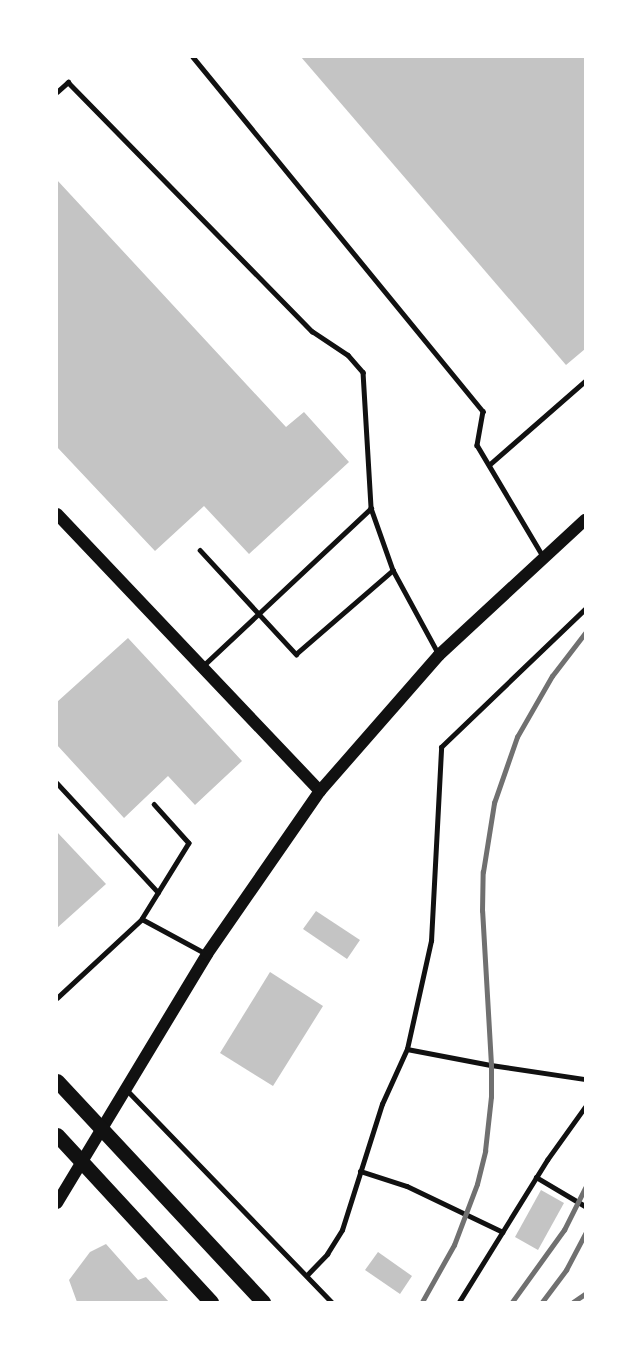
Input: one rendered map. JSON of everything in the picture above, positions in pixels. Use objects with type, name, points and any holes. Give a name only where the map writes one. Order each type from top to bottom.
[{"type":"main road","points":[[57,514],[320,791]]},
{"type":"main road","points":[[57,1203],[207,954],[320,791],[440,655],[585,520]]},
{"type":"main road","points":[[57,1081],[263,1302]]},
{"type":"main road","points":[[57,1135],[211,1302]]},
{"type":"lane","points":[[193,57],[483,411],[477,445],[544,558]]},
{"type":"lane","points":[[57,92],[68,82],[312,331],[348,355],[363,372],[371,508],[393,570],[440,655]]},
{"type":"lane","points":[[489,465],[585,381]]},
{"type":"lane","points":[[202,667],[371,508]]},
{"type":"lane","points":[[200,550],[296,654],[393,570]]},
{"type":"lane","points":[[307,1275],[327,1254],[342,1230],[382,1104],[407,1049],[431,942],[441,747],[585,609]]},
{"type":"lane","points":[[57,783],[158,892]]},
{"type":"lane","points":[[57,998],[142,919],[189,843],[154,804]]},
{"type":"lane","points":[[142,919],[207,954]]},
{"type":"lane","points":[[407,1049],[491,1065],[585,1079]]},
{"type":"lane","points":[[126,1089],[332,1302]]},
{"type":"lane","points":[[459,1302],[536,1177],[585,1107]]},
{"type":"lane","points":[[360,1171],[407,1186],[503,1232]]},
{"type":"lane","points":[[536,1177],[585,1206]]},
{"type":"building","points":[[301,57],[585,57],[585,349],[566,365]]},
{"type":"building","points":[[57,180],[286,427],[304,412],[349,462],[249,554],[204,506],[155,551],[57,447]]},
{"type":"building","points":[[128,638],[242,761],[195,805],[168,776],[124,818],[57,745],[57,702]]},
{"type":"building","points":[[57,832],[106,884],[57,928]]},
{"type":"building","points":[[316,911],[360,940],[347,959],[303,929]]},
{"type":"building","points":[[270,972],[323,1006],[273,1086],[220,1053]]},
{"type":"building","points":[[541,1190],[564,1203],[538,1250],[515,1237]]},
{"type":"building","points":[[106,1244],[138,1280],[146,1277],[169,1302],[77,1302],[69,1280],[90,1252]]},
{"type":"building","points":[[378,1252],[412,1276],[400,1294],[365,1270]]},
{"type":"railway","points":[[422,1302],[454,1245],[477,1184],[485,1151],[491,1097],[491,1065],[482,911],[483,872],[494,803],[517,737],[552,676],[585,633]]},
{"type":"railway","points":[[512,1302],[564,1230],[585,1188]]},
{"type":"railway","points":[[542,1302],[566,1270],[585,1234]]},
{"type":"railway","points":[[573,1302],[585,1294]]}]
